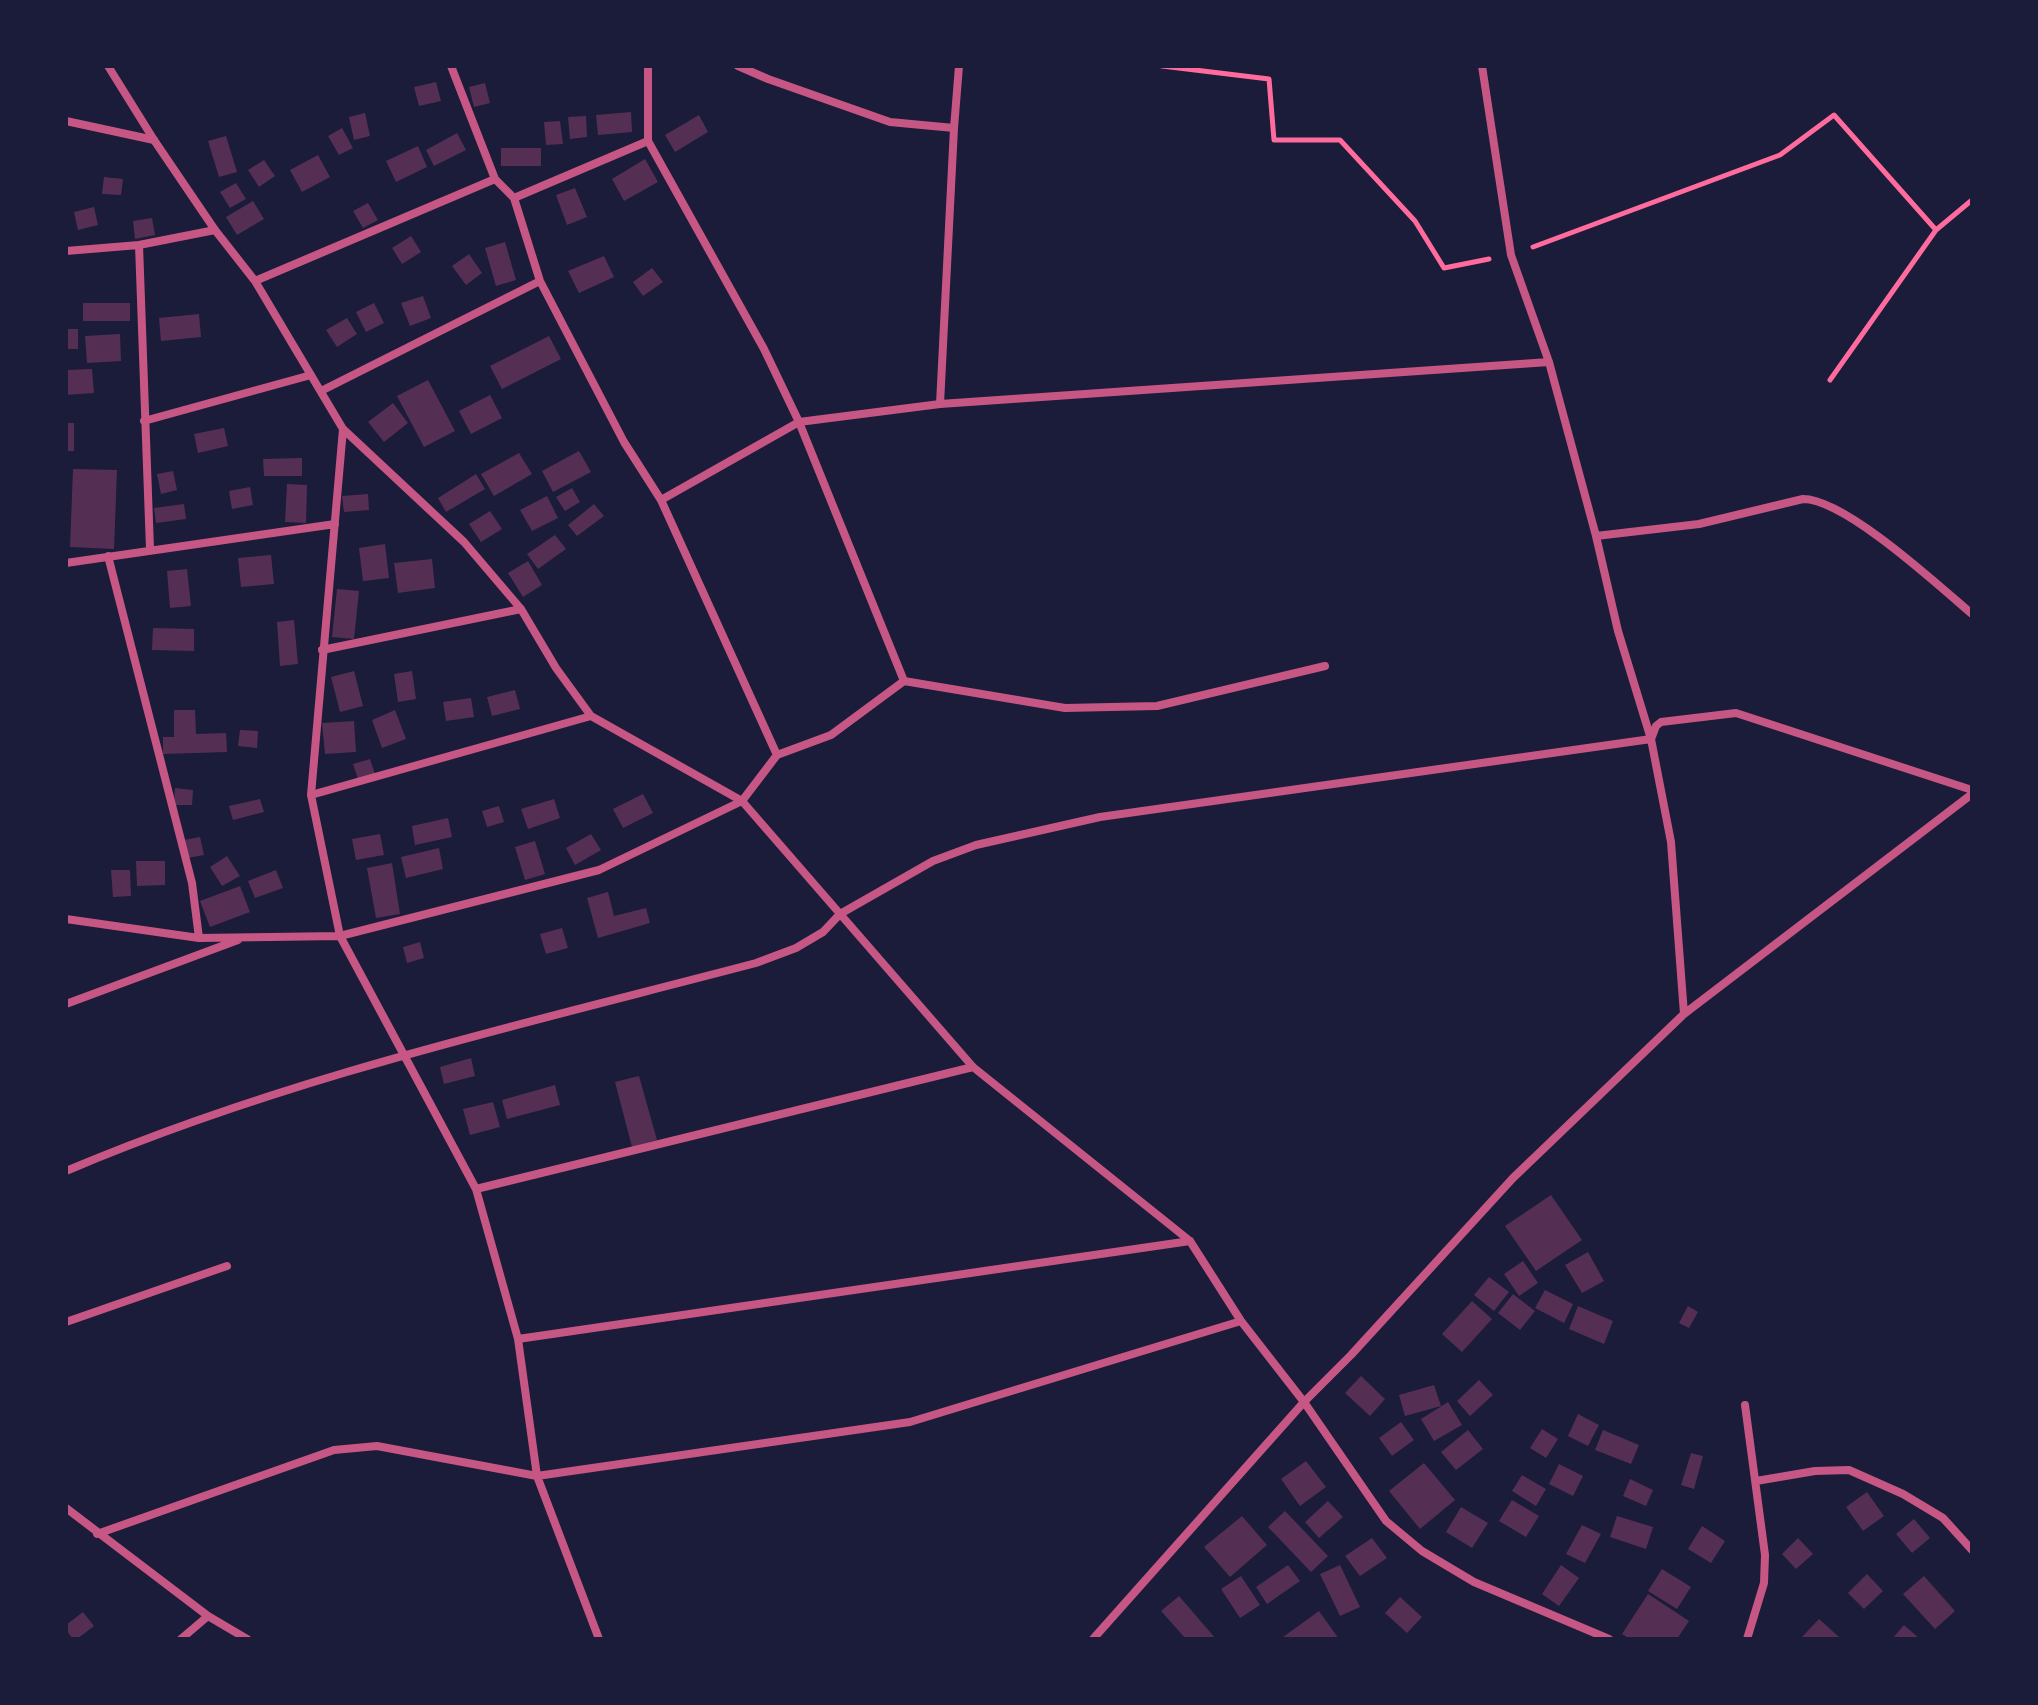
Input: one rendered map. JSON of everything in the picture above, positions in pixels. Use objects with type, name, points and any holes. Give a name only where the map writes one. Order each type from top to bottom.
[{"type":"street","points":[[108,66],[215,230],[255,281],[343,429],[464,542],[521,609],[556,668],[591,716],[742,801],[973,1067],[1190,1241],[1241,1321],[1304,1402],[1386,1521],[1422,1551],[1474,1582],[1609,1639]]},
{"type":"street","points":[[451,66],[495,179],[514,198],[540,281],[624,442],[661,500],[777,755]]},
{"type":"street","points":[[648,66],[648,141],[764,349],[799,422],[904,681]]},
{"type":"street","points":[[738,66],[890,122],[954,128]]},
{"type":"street","points":[[940,404],[959,66]]},
{"type":"street","points":[[1482,66],[1511,255],[1549,362],[1618,631],[1651,739],[1671,842],[1684,1014]]},
{"type":"street","points":[[66,121],[154,140]]},
{"type":"street","points":[[514,198],[648,141]]},
{"type":"street","points":[[255,281],[495,179]]},
{"type":"street","points":[[66,251],[139,245],[215,230]]},
{"type":"street","points":[[139,245],[150,549]]},
{"type":"street","points":[[321,391],[540,281]]},
{"type":"street","points":[[661,500],[799,422],[940,404],[1549,362]]},
{"type":"street","points":[[144,421],[311,375]]},
{"type":"street","points":[[343,429],[311,795],[340,936],[476,1189],[518,1339],[537,1476],[599,1639]]},
{"type":"street","points":[[1596,536],[1699,524],[1814,499],[1884,540],[1972,614]]},
{"type":"street","points":[[66,563],[335,524]]},
{"type":"street","points":[[108,556],[192,883],[199,938]]},
{"type":"street","points":[[322,650],[521,609]]},
{"type":"street","points":[[66,919],[199,938],[340,936],[599,870],[742,801],[777,755],[831,735],[904,681],[1065,708],[1157,706],[1325,666]]},
{"type":"street","points":[[1651,739],[1661,722],[1736,713],[1972,792]]},
{"type":"street","points":[[311,795],[591,716]]},
{"type":"street","points":[[66,1171],[231,1108],[404,1055],[756,963],[796,948],[823,932],[840,914],[933,861],[976,845],[1100,817],[1651,739]]},
{"type":"street","points":[[1093,1639],[1304,1402],[1513,1178],[1684,1014],[1972,792]]},
{"type":"street","points":[[66,1004],[245,937]]},
{"type":"street","points":[[476,1189],[973,1067]]},
{"type":"street","points":[[518,1339],[1190,1241]]},
{"type":"street","points":[[66,1322],[227,1266]]},
{"type":"street","points":[[97,1534],[334,1450],[377,1446],[537,1476],[910,1422],[1241,1321]]},
{"type":"street","points":[[1745,1405],[1764,1543],[1764,1583],[1747,1639]]},
{"type":"street","points":[[1756,1481],[1815,1471],[1849,1470],[1903,1494],[1943,1518],[1972,1550]]},
{"type":"street","points":[[66,1508],[208,1616],[247,1639]]},
{"type":"street","points":[[181,1639],[208,1616]]},
{"type":"path","points":[[1162,66],[1269,79],[1274,140],[1340,140],[1415,221],[1444,268],[1511,255],[1780,155],[1834,115],[1936,230]]},
{"type":"path","points":[[1830,380],[1936,230],[1972,200]]},
{"type":"building","points":[[436,82],[441,101],[419,106],[414,87]]},
{"type":"building","points":[[485,83],[490,103],[474,107],[469,87]]},
{"type":"building","points":[[631,112],[632,132],[598,135],[596,115]]},
{"type":"building","points":[[365,113],[370,136],[354,140],[349,117]]},
{"type":"building","points":[[699,115],[708,132],[675,152],[665,135]]},
{"type":"building","points":[[586,116],[587,137],[570,139],[568,117]]},
{"type":"building","points":[[560,121],[563,144],[546,145],[544,122]]},
{"type":"building","points":[[342,128],[353,148],[339,155],[328,136]]},
{"type":"building","points":[[457,133],[466,150],[434,166],[426,150]]},
{"type":"building","points":[[226,136],[237,172],[219,177],[208,141]]},
{"type":"building","points":[[418,146],[427,167],[396,182],[386,161]]},
{"type":"building","points":[[501,148],[541,148],[541,166],[501,166]]},
{"type":"building","points":[[318,155],[330,177],[302,192],[290,170]]},
{"type":"building","points":[[645,159],[658,182],[624,201],[612,179]]},
{"type":"building","points":[[264,160],[275,176],[259,187],[248,170]]},
{"type":"building","points":[[104,177],[123,179],[121,195],[102,194]]},
{"type":"building","points":[[236,183],[246,199],[230,208],[220,192]]},
{"type":"building","points":[[575,188],[587,217],[567,225],[556,195]]},
{"type":"building","points":[[253,201],[264,219],[237,235],[226,217]]},
{"type":"building","points":[[368,203],[378,220],[363,228],[353,211]]},
{"type":"building","points":[[94,207],[98,225],[78,230],[74,212]]},
{"type":"building","points":[[152,218],[155,235],[135,239],[133,221]]},
{"type":"building","points":[[411,236],[421,252],[402,264],[392,248]]},
{"type":"building","points":[[505,242],[516,280],[496,286],[485,248]]},
{"type":"building","points":[[469,254],[482,273],[466,285],[452,266]]},
{"type":"building","points":[[604,256],[614,277],[579,293],[568,271]]},
{"type":"building","points":[[652,268],[663,282],[643,296],[633,282]]},
{"type":"building","points":[[423,296],[431,318],[410,326],[401,303]]},
{"type":"building","points":[[83,303],[130,303],[130,321],[83,321]]},
{"type":"building","points":[[374,303],[384,323],[366,332],[356,312]]},
{"type":"building","points":[[199,314],[201,337],[161,341],[159,318]]},
{"type":"building","points":[[347,318],[357,334],[337,347],[326,330]]},
{"type":"building","points":[[66,329],[78,329],[78,349],[66,349]]},
{"type":"building","points":[[120,334],[121,361],[87,363],[85,336]]},
{"type":"building","points":[[549,336],[561,359],[502,389],[490,366]]},
{"type":"building","points":[[92,369],[94,393],[66,395],[66,370]]},
{"type":"building","points":[[428,380],[455,431],[424,447],[397,396]]},
{"type":"building","points":[[490,395],[502,418],[471,434],[459,411]]},
{"type":"building","points":[[393,403],[408,423],[384,442],[368,422]]},
{"type":"building","points":[[66,423],[74,423],[74,451],[66,451]]},
{"type":"building","points":[[224,428],[228,446],[198,453],[194,434]]},
{"type":"building","points":[[579,451],[591,472],[553,492],[542,471]]},
{"type":"building","points":[[519,453],[532,474],[494,496],[481,474]]},
{"type":"building","points":[[302,458],[302,476],[264,476],[263,459]]},
{"type":"building","points":[[73,469],[117,470],[114,549],[70,547]]},
{"type":"building","points":[[173,471],[177,490],[161,494],[157,474]]},
{"type":"building","points":[[476,474],[485,489],[446,512],[438,498]]},
{"type":"building","points":[[287,484],[307,485],[306,523],[285,522]]},
{"type":"building","points":[[250,487],[253,505],[232,509],[229,491]]},
{"type":"building","points":[[572,488],[580,502],[565,511],[556,497]]},
{"type":"building","points":[[368,494],[369,510],[344,512],[342,496]]},
{"type":"building","points":[[547,496],[558,518],[532,531],[520,510]]},
{"type":"building","points":[[184,504],[186,519],[156,523],[154,508]]},
{"type":"building","points":[[594,504],[604,516],[577,536],[568,525]]},
{"type":"building","points":[[490,511],[502,529],[481,542],[469,524]]},
{"type":"building","points":[[555,535],[566,549],[538,569],[527,554]]},
{"type":"building","points":[[385,544],[389,578],[363,581],[359,548]]},
{"type":"building","points":[[271,555],[274,584],[241,587],[238,558]]},
{"type":"building","points":[[432,559],[435,588],[398,593],[394,563]]},
{"type":"building","points":[[528,561],[542,585],[523,597],[508,573]]},
{"type":"building","points":[[187,569],[191,606],[170,608],[167,571]]},
{"type":"building","points":[[337,589],[359,591],[354,639],[332,637]]},
{"type":"building","points":[[294,620],[298,664],[280,666],[277,622]]},
{"type":"building","points":[[153,628],[194,629],[194,651],[152,650]]},
{"type":"building","points":[[354,671],[363,706],[340,712],[331,677]]},
{"type":"building","points":[[412,671],[416,699],[398,702],[394,674]]},
{"type":"building","points":[[515,690],[520,709],[492,716],[487,697]]},
{"type":"building","points":[[471,698],[474,717],[446,721],[443,702]]},
{"type":"building","points":[[174,710],[195,710],[196,734],[226,733],[227,752],[163,754],[163,737],[174,737]]},
{"type":"building","points":[[395,710],[406,739],[382,748],[372,720]]},
{"type":"building","points":[[354,721],[356,752],[325,754],[322,723]]},
{"type":"building","points":[[240,730],[258,731],[257,748],[238,746]]},
{"type":"building","points":[[370,759],[375,774],[358,779],[353,764]]},
{"type":"building","points":[[175,788],[193,790],[192,805],[174,805]]},
{"type":"building","points":[[643,794],[653,813],[623,828],[613,809]]},
{"type":"building","points":[[260,799],[264,812],[233,820],[229,806]]},
{"type":"building","points":[[554,799],[560,818],[528,829],[521,809]]},
{"type":"building","points":[[499,806],[504,822],[487,827],[482,811]]},
{"type":"building","points":[[448,818],[452,837],[415,845],[412,826]]},
{"type":"building","points":[[380,834],[384,855],[356,860],[352,839]]},
{"type":"building","points":[[591,834],[601,850],[575,865],[566,848]]},
{"type":"building","points":[[200,837],[204,855],[187,858],[184,840]]},
{"type":"building","points":[[535,841],[545,874],[525,880],[515,847]]},
{"type":"building","points":[[439,848],[443,869],[406,878],[401,857]]},
{"type":"building","points":[[227,856],[240,876],[222,886],[210,867]]},
{"type":"building","points":[[136,861],[165,861],[165,885],[137,886]]},
{"type":"building","points":[[392,863],[400,914],[376,918],[367,868]]},
{"type":"building","points":[[111,870],[130,870],[131,896],[113,897]]},
{"type":"building","points":[[276,870],[283,888],[255,898],[248,881]]},
{"type":"building","points":[[240,886],[250,912],[210,927],[200,901]]},
{"type":"building","points":[[608,892],[614,916],[646,908],[650,923],[598,938],[587,898]]},
{"type":"building","points":[[562,928],[568,948],[546,954],[540,934]]},
{"type":"building","points":[[420,942],[424,958],[407,963],[403,947]]},
{"type":"building","points":[[471,1058],[475,1076],[444,1084],[440,1067]]},
{"type":"building","points":[[639,1076],[657,1140],[632,1147],[615,1082]]},
{"type":"building","points":[[555,1085],[560,1105],[507,1119],[502,1100]]},
{"type":"building","points":[[493,1102],[500,1127],[470,1135],[463,1109]]},
{"type":"building","points":[[1551,1195],[1582,1240],[1536,1271],[1505,1226]]},
{"type":"building","points":[[1588,1252],[1604,1281],[1582,1293],[1565,1265]]},
{"type":"building","points":[[1523,1261],[1538,1283],[1519,1296],[1504,1274]]},
{"type":"building","points":[[1489,1277],[1509,1292],[1494,1311],[1474,1295]]},
{"type":"building","points":[[1545,1290],[1573,1304],[1564,1323],[1535,1308]]},
{"type":"building","points":[[1513,1294],[1535,1311],[1520,1330],[1498,1313]]},
{"type":"building","points":[[1472,1301],[1492,1319],[1462,1352],[1442,1334]]},
{"type":"building","points":[[1578,1306],[1613,1321],[1604,1344],[1569,1329]]},
{"type":"building","points":[[1688,1306],[1698,1312],[1689,1328],[1679,1323]]},
{"type":"building","points":[[1361,1376],[1385,1399],[1370,1416],[1345,1393]]},
{"type":"building","points":[[1479,1380],[1493,1395],[1470,1416],[1457,1401]]},
{"type":"building","points":[[1434,1385],[1441,1406],[1405,1416],[1399,1395]]},
{"type":"building","points":[[1448,1402],[1462,1425],[1434,1441],[1421,1419]]},
{"type":"building","points":[[1578,1414],[1599,1425],[1588,1446],[1568,1436]]},
{"type":"building","points":[[1401,1422],[1414,1440],[1392,1456],[1379,1438]]},
{"type":"building","points":[[1542,1429],[1558,1439],[1546,1458],[1530,1448]]},
{"type":"building","points":[[1468,1430],[1483,1449],[1456,1470],[1441,1452]]},
{"type":"building","points":[[1603,1430],[1639,1445],[1631,1464],[1595,1450]]},
{"type":"building","points":[[1691,1453],[1703,1456],[1694,1489],[1681,1485]]},
{"type":"building","points":[[1306,1461],[1326,1487],[1300,1506],[1281,1479]]},
{"type":"building","points":[[1424,1463],[1455,1500],[1420,1529],[1389,1491]]},
{"type":"building","points":[[1559,1464],[1583,1476],[1573,1496],[1549,1484]]},
{"type":"building","points":[[1522,1475],[1546,1489],[1536,1506],[1512,1491]]},
{"type":"building","points":[[1630,1479],[1653,1490],[1646,1506],[1623,1496]]},
{"type":"building","points":[[1867,1492],[1884,1516],[1863,1531],[1846,1507]]},
{"type":"building","points":[[1512,1500],[1539,1516],[1526,1537],[1499,1521]]},
{"type":"building","points":[[1328,1501],[1343,1517],[1319,1538],[1305,1522]]},
{"type":"building","points":[[1461,1507],[1488,1523],[1472,1548],[1446,1532]]},
{"type":"building","points":[[1285,1511],[1328,1556],[1311,1572],[1268,1527]]},
{"type":"building","points":[[1242,1516],[1267,1545],[1230,1577],[1204,1547]]},
{"type":"building","points":[[1617,1516],[1653,1527],[1646,1549],[1610,1537]]},
{"type":"building","points":[[1914,1519],[1930,1538],[1912,1553],[1896,1534]]},
{"type":"building","points":[[1582,1525],[1601,1534],[1585,1563],[1566,1554]]},
{"type":"building","points":[[1702,1526],[1725,1541],[1711,1563],[1688,1549]]},
{"type":"building","points":[[1372,1538],[1387,1558],[1360,1576],[1345,1556]]},
{"type":"building","points":[[1798,1538],[1813,1554],[1796,1569],[1782,1554]]},
{"type":"building","points":[[1288,1565],[1300,1581],[1267,1604],[1256,1587]]},
{"type":"building","points":[[1340,1565],[1360,1607],[1340,1616],[1320,1574]]},
{"type":"building","points":[[1561,1565],[1579,1578],[1559,1606],[1542,1594]]},
{"type":"building","points":[[1662,1569],[1691,1587],[1677,1609],[1648,1591]]},
{"type":"building","points":[[1867,1574],[1883,1591],[1864,1609],[1848,1593]]},
{"type":"building","points":[[1241,1576],[1260,1605],[1240,1618],[1221,1589]]},
{"type":"building","points":[[1924,1576],[1955,1611],[1935,1629],[1903,1594]]},
{"type":"building","points":[[1648,1594],[1689,1621],[1677,1639],[1630,1639],[1622,1634]]},
{"type":"building","points":[[1179,1596],[1216,1639],[1186,1639],[1161,1611]]},
{"type":"building","points":[[1400,1597],[1422,1617],[1407,1633],[1385,1613]]},
{"type":"building","points":[[1319,1611],[1339,1639],[1283,1637]]},
{"type":"building","points":[[83,1612],[94,1626],[73,1639],[66,1625]]},
{"type":"building","points":[[1819,1619],[1839,1637],[1800,1639]]},
{"type":"building","points":[[1904,1625],[1920,1639],[1892,1639]]}]
